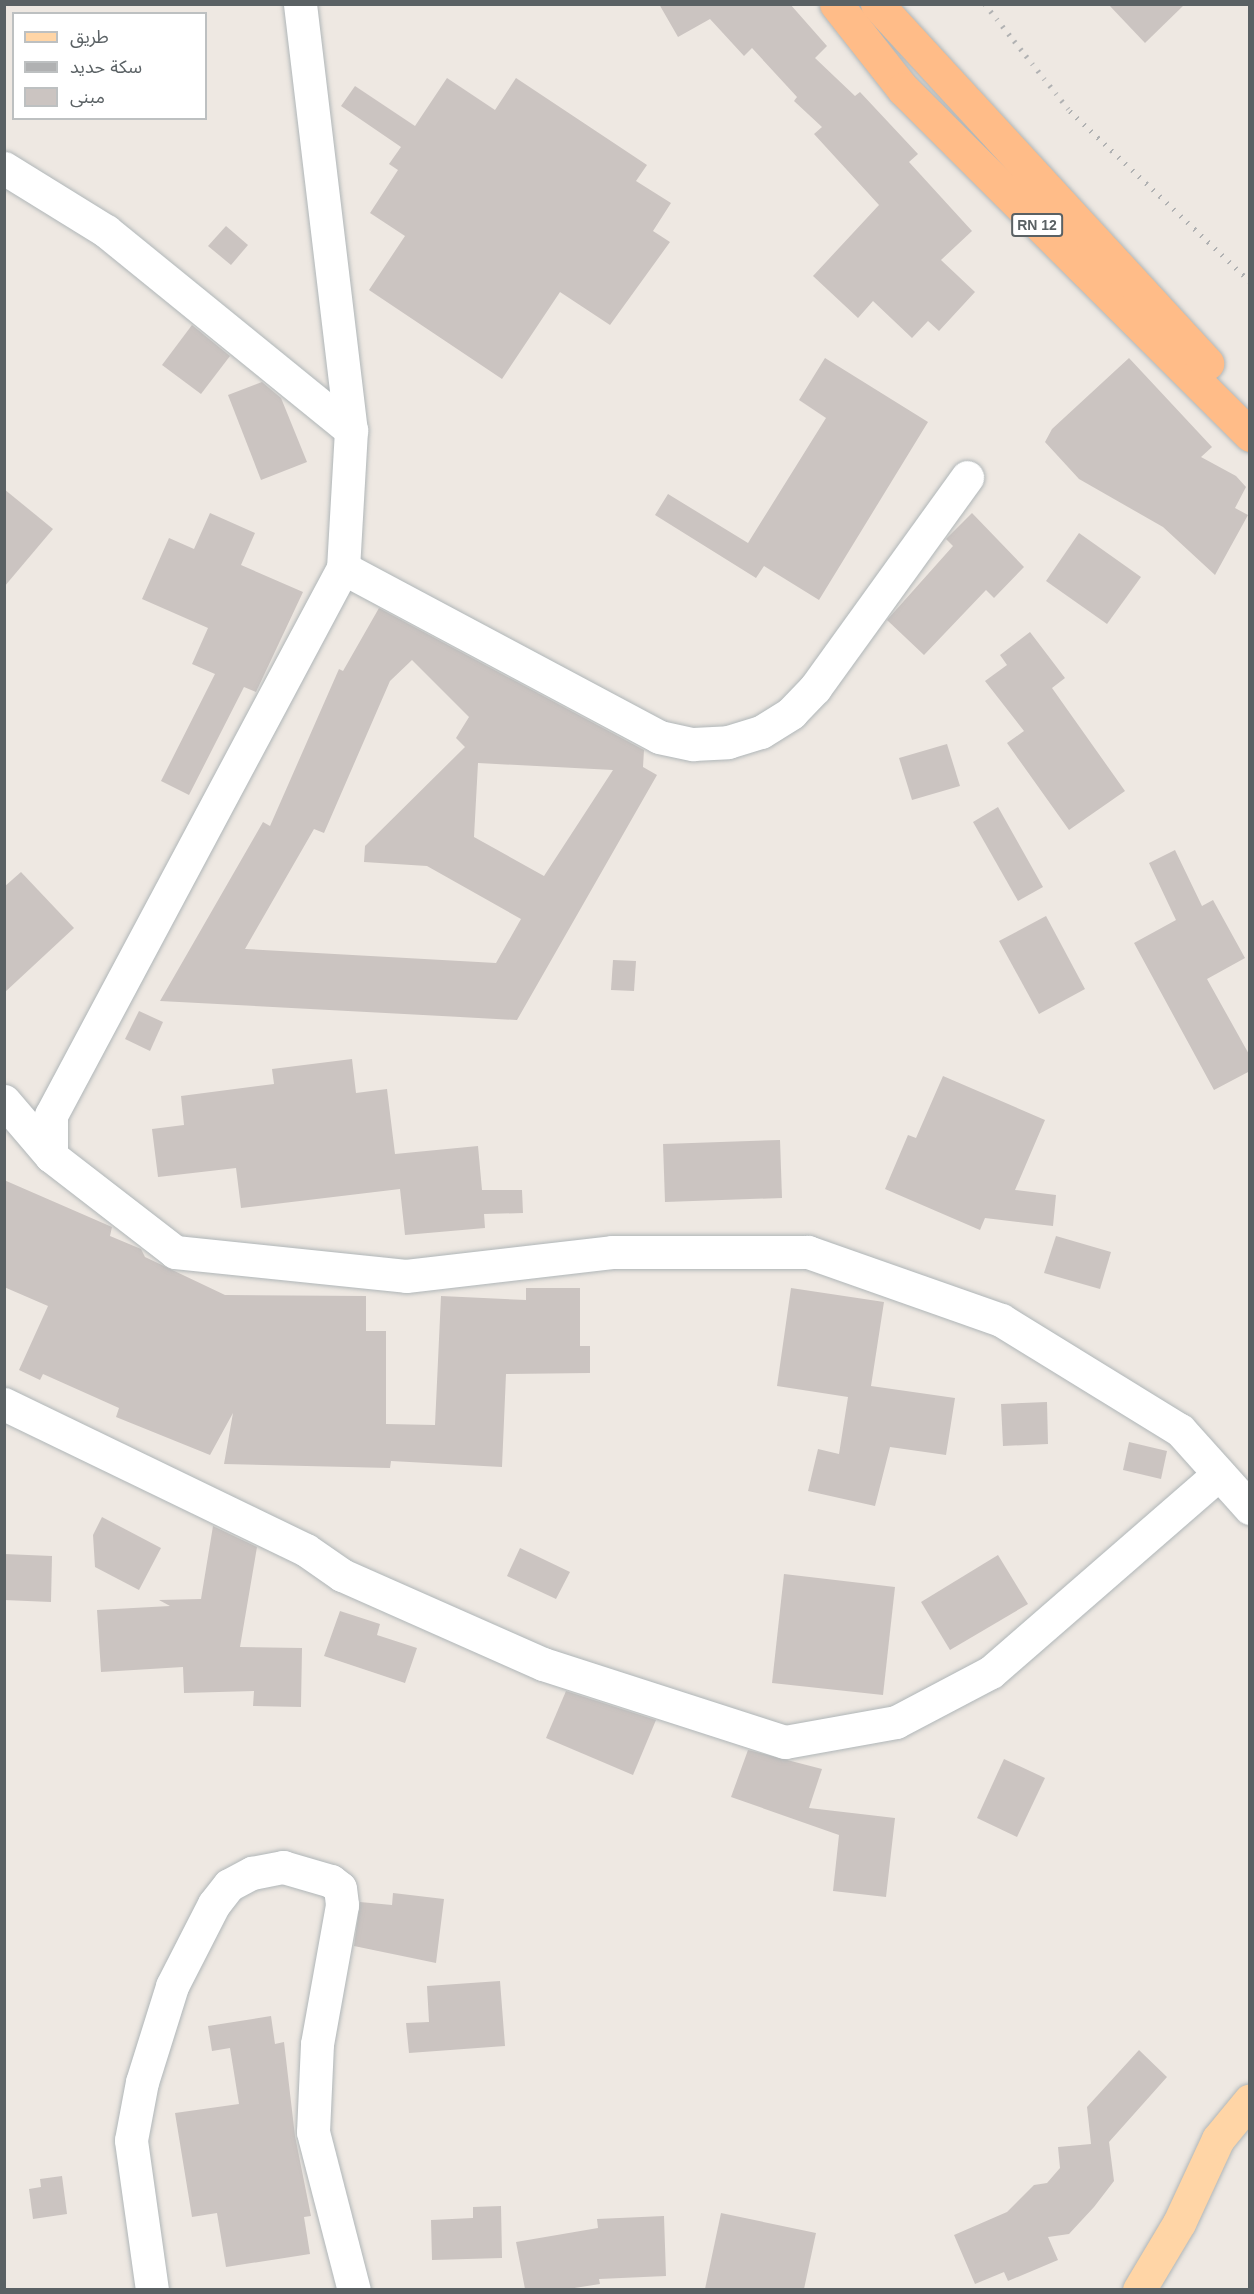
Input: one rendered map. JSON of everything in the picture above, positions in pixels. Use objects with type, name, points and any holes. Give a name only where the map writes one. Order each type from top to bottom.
[{"type":"highway","name":"RN 12","points":[[836,4],[903,89],[1250,435]]},
{"type":"highway","name":"RN 12","points":[[877,4],[1201,358],[1250,404]]},
{"type":"main road","points":[[1139,2289],[1179,2223],[1218,2139],[1250,2100]]},
{"type":"street","points":[[51,1156],[51,1114],[343,568],[351,430],[327,258],[300,4]]},
{"type":"street","points":[[4,168],[106,231],[351,430]]},
{"type":"street","points":[[343,568],[659,737],[693,744],[728,742],[761,732],[791,713],[815,688],[967,477]]},
{"type":"street","points":[[4,1101],[51,1156],[175,1252],[406,1276],[612,1252],[808,1252],[1001,1320],[1180,1430],[1250,1508]]},
{"type":"street","points":[[4,1404],[306,1550],[342,1575],[543,1664],[784,1742],[896,1722],[992,1672],[1219,1474]]},
{"type":"street","points":[[152,2289],[131,2140],[141,2082],[172,1986],[214,1904],[228,1885],[252,1874],[283,1867],[331,1881],[340,1888],[342,1905],[317,2044],[313,2132],[354,2289]]},
{"type":"building","points":[[659,4],[790,4],[827,46],[815,58],[855,96],[860,92],[918,154],[909,162],[972,231],[941,260],[975,292],[939,331],[928,321],[912,338],[873,301],[858,318],[813,276],[879,205],[814,134],[822,127],[794,101],[797,97],[752,48],[744,56],[710,19],[678,37]]},
{"type":"building","points":[[1108,4],[1185,4],[1145,43]]},
{"type":"building","points":[[447,78],[495,110],[516,78],[647,165],[636,181],[671,203],[653,231],[670,242],[610,325],[560,292],[502,379],[369,290],[405,236],[370,213],[398,170],[389,164],[401,147],[341,106],[355,86],[415,126]]},
{"type":"building","points":[[226,226],[248,245],[231,265],[208,246]]},
{"type":"building","points":[[192,325],[230,356],[201,394],[162,365]]},
{"type":"building","points":[[825,358],[928,422],[819,600],[764,566],[756,578],[655,515],[668,494],[748,543],[826,418],[799,400]]},
{"type":"building","points":[[1129,358],[1212,447],[1201,457],[1236,476],[1246,487],[1235,508],[1248,515],[1215,575],[1163,527],[1079,479],[1045,442],[1052,429]]},
{"type":"building","points":[[262,382],[281,398],[307,462],[261,480],[228,395]]},
{"type":"building","points":[[4,489],[53,529],[4,587]]},
{"type":"building","points":[[210,513],[255,533],[241,565],[303,592],[256,692],[244,687],[189,795],[161,781],[215,674],[192,664],[208,628],[142,599],[169,538],[194,549]]},
{"type":"building","points":[[972,513],[1024,567],[994,598],[986,590],[924,655],[887,620],[953,546],[946,539]]},
{"type":"building","points":[[1079,533],[1141,577],[1107,624],[1046,581]]},
{"type":"building","points":[[379,608],[644,750],[643,767],[657,775],[517,1020],[160,1001],[263,822],[270,826],[339,669],[343,671]],"holes":[[[412,660],[469,717],[456,738],[465,747],[365,846],[364,862],[427,866],[521,919],[496,963],[245,949],[314,829],[324,833],[390,681]],[[478,763],[613,770],[544,876],[474,837]]]},
{"type":"building","points":[[1030,632],[1065,678],[1052,688],[1125,791],[1069,830],[1007,743],[1024,731],[985,681],[1007,665],[1000,655]]},
{"type":"building","points":[[947,744],[960,786],[912,800],[899,758]]},
{"type":"building","points":[[998,807],[1043,887],[1018,901],[973,822]]},
{"type":"building","points":[[1175,850],[1202,906],[1213,900],[1245,958],[1207,979],[1250,1056],[1250,1071],[1214,1090],[1134,943],[1176,920],[1149,863]]},
{"type":"building","points":[[21,872],[74,928],[4,993],[4,887]]},
{"type":"building","points":[[1046,916],[1085,989],[1039,1014],[999,941]]},
{"type":"building","points":[[613,960],[636,961],[634,991],[611,990]]},
{"type":"building","points":[[139,1011],[163,1022],[150,1051],[125,1039]]},
{"type":"building","points":[[352,1059],[356,1093],[387,1089],[395,1154],[478,1146],[482,1190],[522,1190],[523,1213],[484,1214],[485,1228],[405,1235],[400,1189],[241,1208],[236,1168],[158,1177],[152,1129],[184,1125],[181,1096],[274,1084],[272,1069]]},
{"type":"building","points":[[943,1076],[1045,1120],[1015,1190],[1056,1195],[1053,1226],[985,1218],[980,1230],[885,1189],[908,1135],[916,1138]]},
{"type":"building","points":[[780,1140],[782,1198],[665,1202],[663,1144]]},
{"type":"building","points":[[4,1180],[112,1227],[110,1236],[141,1249],[145,1257],[225,1295],[366,1296],[366,1331],[386,1331],[386,1424],[435,1425],[441,1296],[526,1300],[526,1288],[580,1288],[580,1346],[590,1346],[590,1373],[506,1374],[502,1467],[391,1461],[390,1468],[224,1464],[233,1413],[210,1455],[116,1417],[119,1408],[43,1374],[40,1380],[19,1370],[48,1306],[4,1287]]},
{"type":"building","points":[[1056,1236],[1111,1252],[1100,1289],[1044,1273]]},
{"type":"building","points":[[791,1288],[884,1302],[871,1386],[955,1398],[946,1455],[890,1447],[875,1506],[808,1491],[818,1449],[839,1454],[848,1397],[777,1386]]},
{"type":"building","points":[[1047,1402],[1048,1444],[1003,1446],[1001,1404]]},
{"type":"building","points":[[1129,1442],[1167,1451],[1161,1479],[1123,1470]]},
{"type":"building","points":[[102,1517],[161,1548],[139,1590],[95,1567],[93,1535]]},
{"type":"building","points":[[213,1526],[257,1547],[240,1647],[302,1648],[301,1707],[253,1706],[254,1691],[184,1693],[183,1667],[101,1672],[97,1610],[170,1606],[159,1600],[201,1599]]},
{"type":"building","points":[[520,1548],[570,1572],[556,1599],[507,1576]]},
{"type":"building","points":[[4,1554],[52,1556],[51,1602],[4,1600]]},
{"type":"building","points":[[998,1555],[1028,1604],[950,1650],[921,1602]]},
{"type":"building","points":[[784,1574],[895,1587],[883,1695],[772,1683]]},
{"type":"building","points":[[340,1611],[380,1624],[377,1635],[417,1648],[405,1683],[324,1656]]},
{"type":"building","points":[[566,1691],[656,1720],[633,1775],[546,1738]]},
{"type":"building","points":[[748,1750],[822,1769],[809,1808],[895,1818],[886,1897],[833,1891],[839,1835],[731,1797]]},
{"type":"building","points":[[1004,1759],[1045,1778],[1017,1837],[977,1818]]},
{"type":"building","points":[[393,1893],[444,1899],[436,1963],[354,1946],[360,1902],[392,1905]]},
{"type":"building","points":[[500,1981],[505,2046],[409,2053],[406,2023],[429,2022],[427,1986]]},
{"type":"building","points":[[271,2016],[275,2044],[284,2042],[295,2136],[311,2216],[304,2217],[310,2254],[226,2267],[217,2213],[192,2217],[175,2113],[239,2104],[230,2048],[212,2051],[208,2026]]},
{"type":"building","points":[[1139,2050],[1167,2077],[1109,2142],[1114,2181],[1069,2234],[1048,2237],[1058,2260],[1008,2281],[1004,2272],[975,2284],[954,2235],[1007,2212],[1034,2185],[1047,2183],[1060,2168],[1058,2147],[1091,2144],[1087,2107]]},
{"type":"building","points":[[62,2176],[67,2214],[33,2219],[29,2189],[41,2187],[40,2179]]},
{"type":"building","points":[[501,2206],[502,2258],[432,2260],[431,2220],[473,2218],[473,2207]]},
{"type":"building","points":[[721,2213],[816,2233],[804,2289],[705,2289]]},
{"type":"building","points":[[664,2216],[666,2276],[599,2279],[600,2284],[568,2289],[525,2289],[516,2242],[598,2228],[597,2219]]},
{"type":"railway","points":[[985,4],[1070,111],[1250,281]]}]
